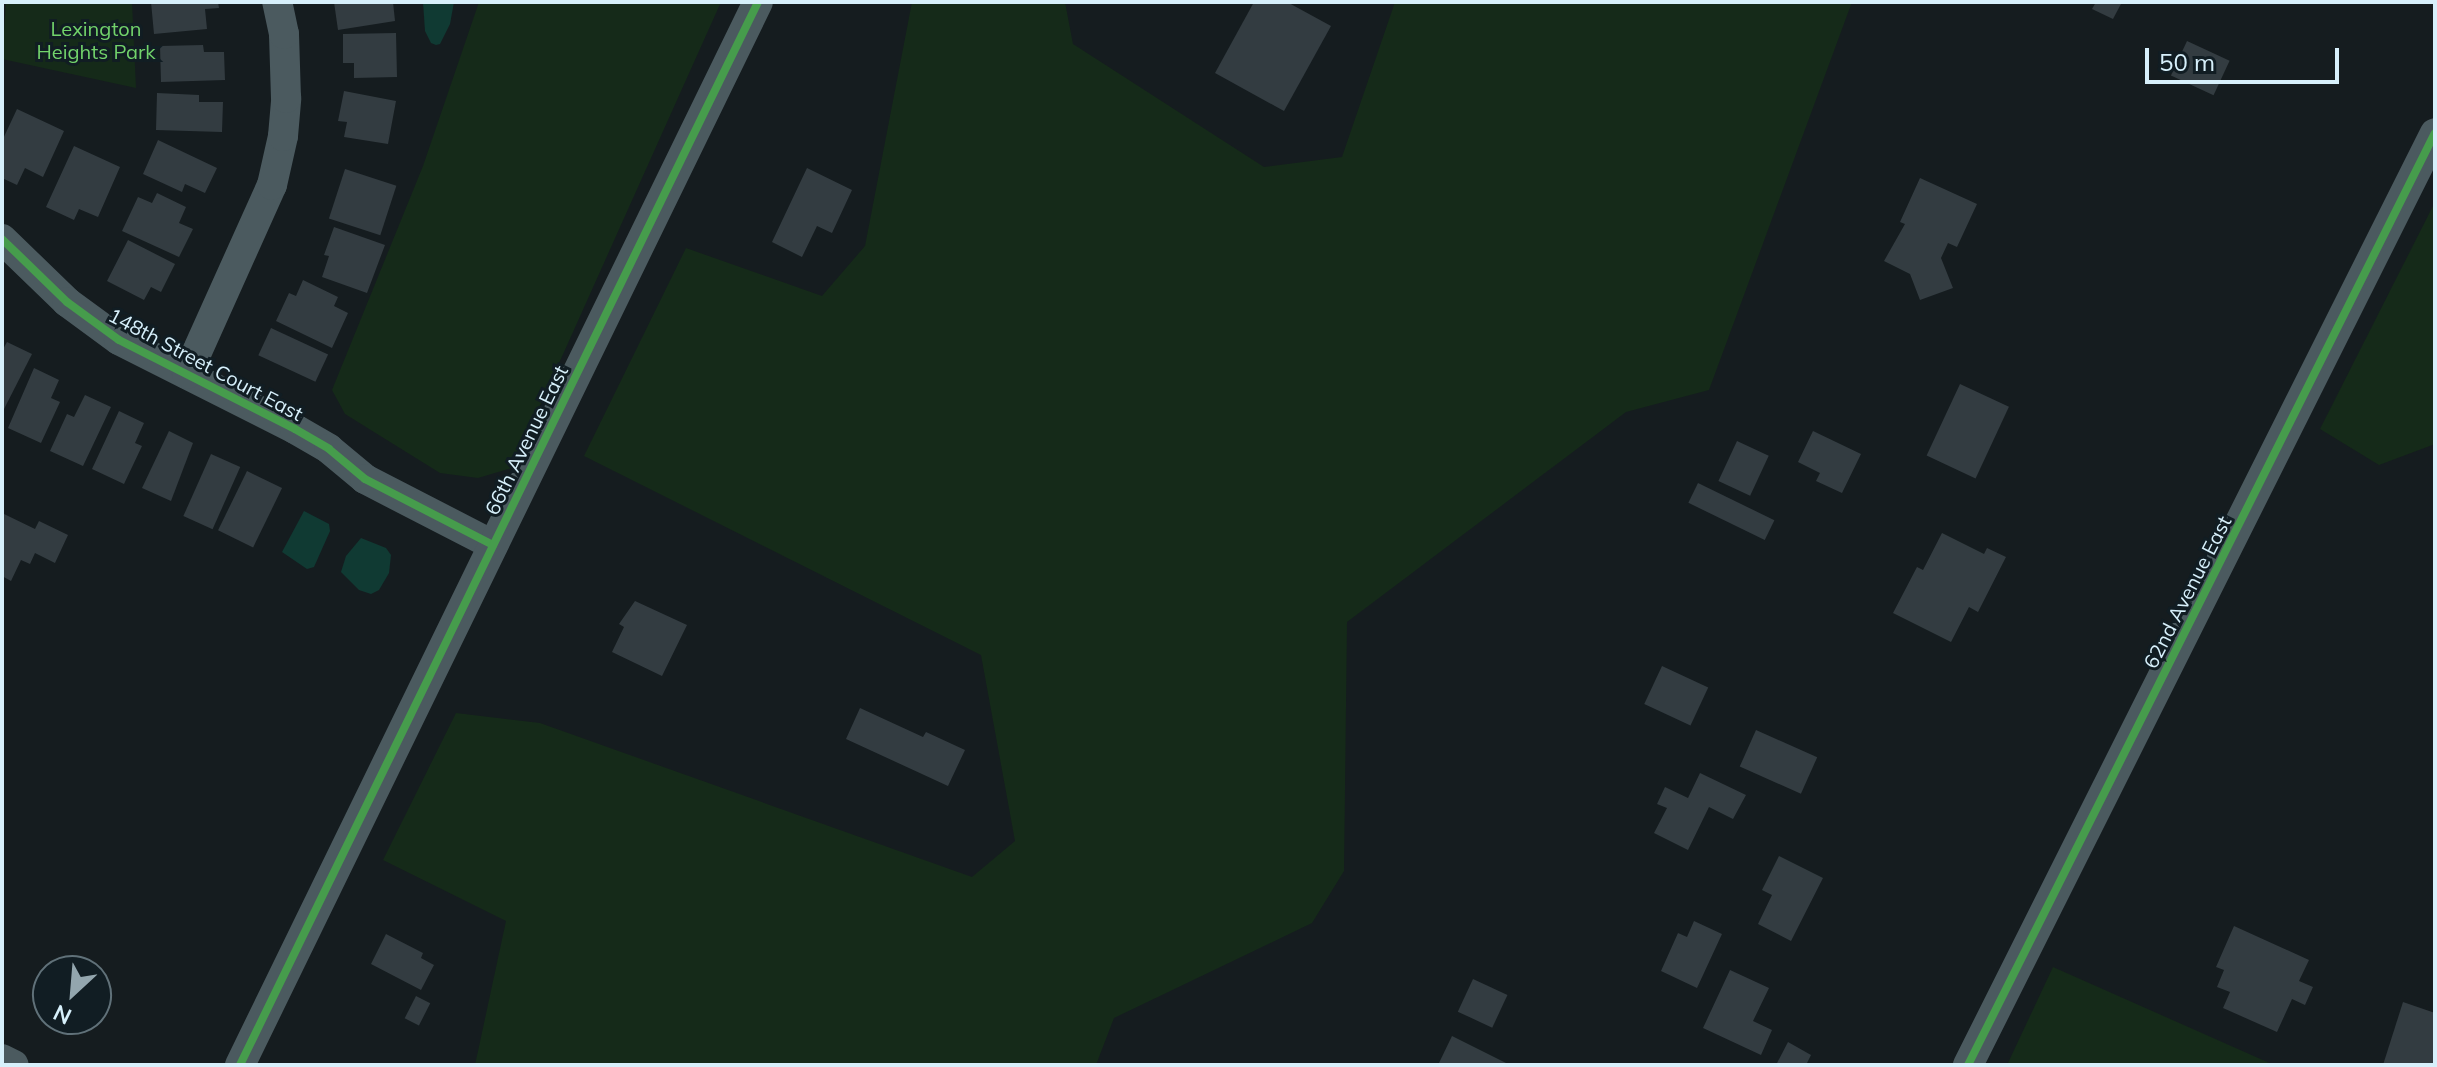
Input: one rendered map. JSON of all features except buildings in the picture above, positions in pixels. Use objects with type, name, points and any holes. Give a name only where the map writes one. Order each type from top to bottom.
[{"type":"street","points":[[187,374],[259,219],[278,161],[286,98],[284,34],[277,2]]},
{"type":"street","name":"66th Avenue East","points":[[240,1065],[758,2]]},
{"type":"street","name":"62nd Avenue East","points":[[1968,1065],[2435,133]]},
{"type":"street","name":"148th Street Court East","points":[[2,239],[67,302],[119,340],[295,429],[329,449],[365,479],[493,545]]},
{"type":"street","points":[[2,1059],[14,1065]]},
{"type":"green space","name":"Lexington Heights Park","points":[[6,2],[132,2],[136,88],[2,59]]},
{"type":"green space","points":[[479,2],[721,2],[512,468],[478,478],[440,473],[345,414],[332,390],[423,166]]},
{"type":"green space","points":[[912,2],[1065,2],[1073,44],[1264,167],[1342,157],[1395,2],[1852,2],[1709,390],[1626,412],[1347,622],[1344,871],[1312,923],[1114,1018],[1096,1065],[475,1065],[506,921],[383,860],[456,713],[540,723],[972,877],[1015,841],[981,655],[584,456],[686,248],[822,296],[865,246]]},
{"type":"green space","points":[[2435,202],[2435,444],[2379,465],[2320,429]]},
{"type":"green space","points":[[2053,967],[2274,1065],[2007,1065]]},
{"type":"shaded area","points":[[423,2],[454,2],[450,24],[440,44],[431,43],[425,31]]},
{"type":"shaded area","points":[[304,511],[329,524],[330,531],[314,567],[307,569],[282,552]]},
{"type":"shaded area","points":[[361,538],[386,548],[391,555],[389,573],[379,590],[371,594],[359,590],[341,572],[346,556]]},
{"type":"cycle path","points":[[240,1065],[758,2]]},
{"type":"cycle path","points":[[1968,1065],[2435,133]]},
{"type":"cycle path","points":[[2,239],[67,302],[119,340],[295,429],[329,449],[365,479],[493,545]]}]
